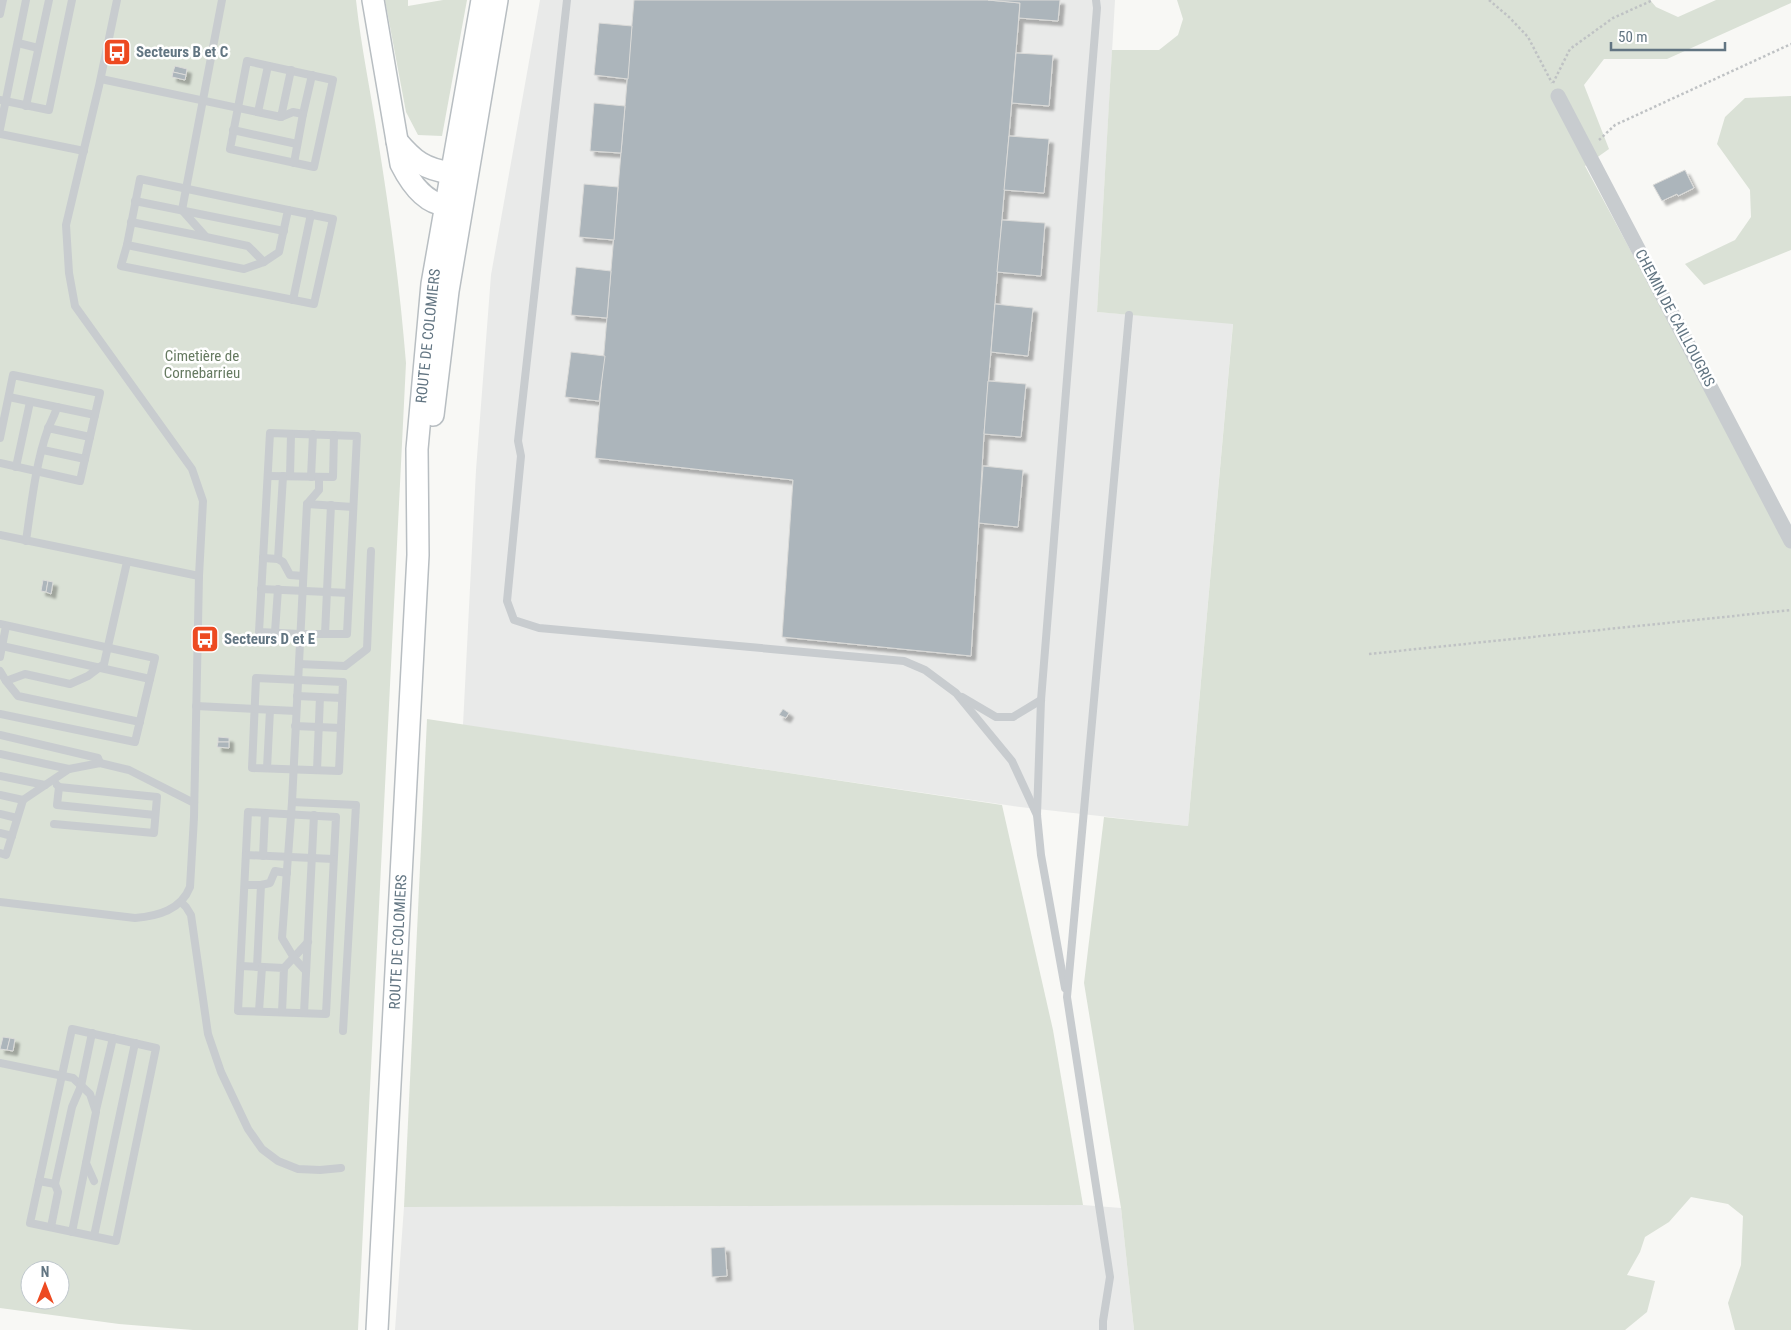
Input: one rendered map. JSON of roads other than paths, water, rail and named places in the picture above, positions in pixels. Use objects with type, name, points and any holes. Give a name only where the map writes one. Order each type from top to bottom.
[{"type":"main road","points":[[374,0],[400,164],[410,182],[427,197],[440,204],[452,199],[451,173],[482,0]]},
{"type":"main road","name":"ROUTE DE COLOMIERS","points":[[377,1330],[418,554],[417,449],[421,393],[432,284],[497,0]]},
{"type":"main road","points":[[397,141],[410,156],[423,166],[451,173]]},
{"type":"street","name":"CHEMIN DE CAILLOUGRIS","points":[[1555,90],[1791,541]]},
{"type":"lane","points":[[0,14],[3,0]]},
{"type":"lane","points":[[0,129],[2,101],[18,43],[26,0]]},
{"type":"lane","points":[[26,106],[48,0]]},
{"type":"lane","points":[[2,101],[49,110],[72,0]]},
{"type":"lane","points":[[0,902],[135,918],[151,917],[174,908],[181,902],[190,887],[203,501],[192,469],[75,306],[69,273],[66,225],[101,79],[117,0]]},
{"type":"lane","points":[[182,210],[222,0]]},
{"type":"lane","points":[[567,0],[518,441],[521,456],[506,601],[514,620],[539,628],[904,661],[925,670],[956,693],[996,717],[1013,717],[1041,700]]},
{"type":"lane","points":[[1096,0],[1097,8],[1041,700],[1037,815],[1040,855],[1067,997],[1110,1277],[1103,1330]]},
{"type":"lane","points":[[18,43],[38,48]]},
{"type":"lane","points":[[247,61],[268,66],[333,80],[314,167],[230,149],[247,61]]},
{"type":"lane","points":[[258,112],[268,66]]},
{"type":"lane","points":[[281,117],[290,70]]},
{"type":"lane","points":[[294,162],[312,75]]},
{"type":"lane","points":[[101,79],[281,117],[293,112],[303,114]]},
{"type":"lane","points":[[233,130],[298,144]]},
{"type":"lane","points":[[0,134],[84,151]]},
{"type":"lane","points":[[140,179],[186,189],[333,219],[314,304],[121,266],[140,179]]},
{"type":"lane","points":[[136,201],[284,231]]},
{"type":"lane","points":[[182,210],[206,237]]},
{"type":"lane","points":[[127,245],[244,269],[264,262],[280,252],[288,210]]},
{"type":"lane","points":[[292,300],[311,214]]},
{"type":"lane","points":[[131,222],[248,246],[264,262]]},
{"type":"lane","points":[[1067,997],[1129,315]]},
{"type":"lane","points":[[0,438],[13,375],[100,394],[80,481],[0,463]]},
{"type":"lane","points":[[8,397],[95,416]]},
{"type":"lane","points":[[16,467],[30,402]]},
{"type":"lane","points":[[26,541],[38,471],[48,428],[57,407]]},
{"type":"lane","points":[[48,428],[90,437]]},
{"type":"lane","points":[[270,433],[313,434],[357,436],[347,634],[259,632],[270,433]]},
{"type":"lane","points":[[278,559],[291,434]]},
{"type":"lane","points":[[306,971],[294,958],[282,938],[292,802],[307,504],[319,490],[315,477],[313,434]]},
{"type":"lane","points":[[268,476],[333,477],[334,435]]},
{"type":"lane","points":[[43,450],[85,459]]},
{"type":"lane","points":[[307,504],[353,506]]},
{"type":"lane","points":[[325,634],[331,506]]},
{"type":"lane","points":[[0,535],[199,576]]},
{"type":"lane","points":[[299,664],[345,666],[367,649],[371,550]]},
{"type":"lane","points":[[263,558],[278,559],[283,562],[290,575],[303,576]]},
{"type":"lane","points":[[6,681],[25,674],[70,684],[88,676],[104,664],[127,562]]},
{"type":"lane","points":[[262,589],[349,593]]},
{"type":"lane","points":[[275,632],[278,590]]},
{"type":"lane","points":[[0,657],[3,625],[155,658],[135,742],[0,714]]},
{"type":"lane","points":[[2,646],[150,679]]},
{"type":"lane","points":[[0,672],[18,696],[140,722]]},
{"type":"lane","points":[[256,678],[343,682],[342,698],[339,771],[252,768],[256,678]]},
{"type":"lane","points":[[956,693],[1012,761],[1037,815]]},
{"type":"lane","points":[[297,696],[342,698]]},
{"type":"lane","points":[[317,770],[320,698]]},
{"type":"lane","points":[[196,706],[296,711]]},
{"type":"lane","points":[[267,768],[270,710]]},
{"type":"lane","points":[[296,726],[341,728]]},
{"type":"lane","points":[[0,735],[98,758],[100,764]]},
{"type":"lane","points":[[0,754],[69,768],[100,764],[129,770],[194,803]]},
{"type":"lane","points":[[0,853],[6,854],[23,800],[69,768]]},
{"type":"lane","points":[[0,776],[45,785]]},
{"type":"lane","points":[[52,780],[59,787],[157,797],[154,833],[54,824]]},
{"type":"lane","points":[[59,787],[57,805],[156,815]]},
{"type":"lane","points":[[0,795],[23,800]]},
{"type":"lane","points":[[292,802],[356,805],[343,1030]]},
{"type":"lane","points":[[248,812],[291,814],[336,817],[326,1014],[238,1011],[248,812]]},
{"type":"lane","points":[[263,856],[265,812]]},
{"type":"lane","points":[[0,814],[17,818]]},
{"type":"lane","points":[[304,1013],[314,815]]},
{"type":"lane","points":[[0,833],[12,836]]},
{"type":"lane","points":[[246,854],[333,859]]},
{"type":"lane","points":[[245,885],[270,883],[274,872],[287,873]]},
{"type":"lane","points":[[260,1011],[261,885]]},
{"type":"lane","points":[[181,902],[191,915],[208,1034],[220,1072],[248,1129],[262,1149],[278,1161],[298,1169],[320,1170],[341,1168]]},
{"type":"lane","points":[[282,1012],[284,968],[308,942]]},
{"type":"lane","points":[[241,966],[284,968]]},
{"type":"lane","points":[[72,1029],[113,1038],[156,1048],[116,1241],[30,1223],[72,1029]]},
{"type":"lane","points":[[51,1227],[58,1192],[55,1184],[72,1107],[82,1086],[92,1033]]},
{"type":"lane","points":[[72,1232],[113,1038]]},
{"type":"lane","points":[[94,1236],[134,1043]]},
{"type":"lane","points":[[0,1063],[73,1078],[90,1094],[96,1112]]},
{"type":"lane","points":[[86,1163],[94,1181]]},
{"type":"lane","points":[[39,1180],[55,1184]]},
{"type":"lane","points":[[1097,1330],[1103,1321]]},
{"type":"place","name":"Secteurs B et C","points":[[117,52]]},
{"type":"place","name":"Secteurs D et E","points":[[205,639]]},
{"type":"park label","name":"Cimetière de Cornebarrieu","points":[[202,364]]}]
